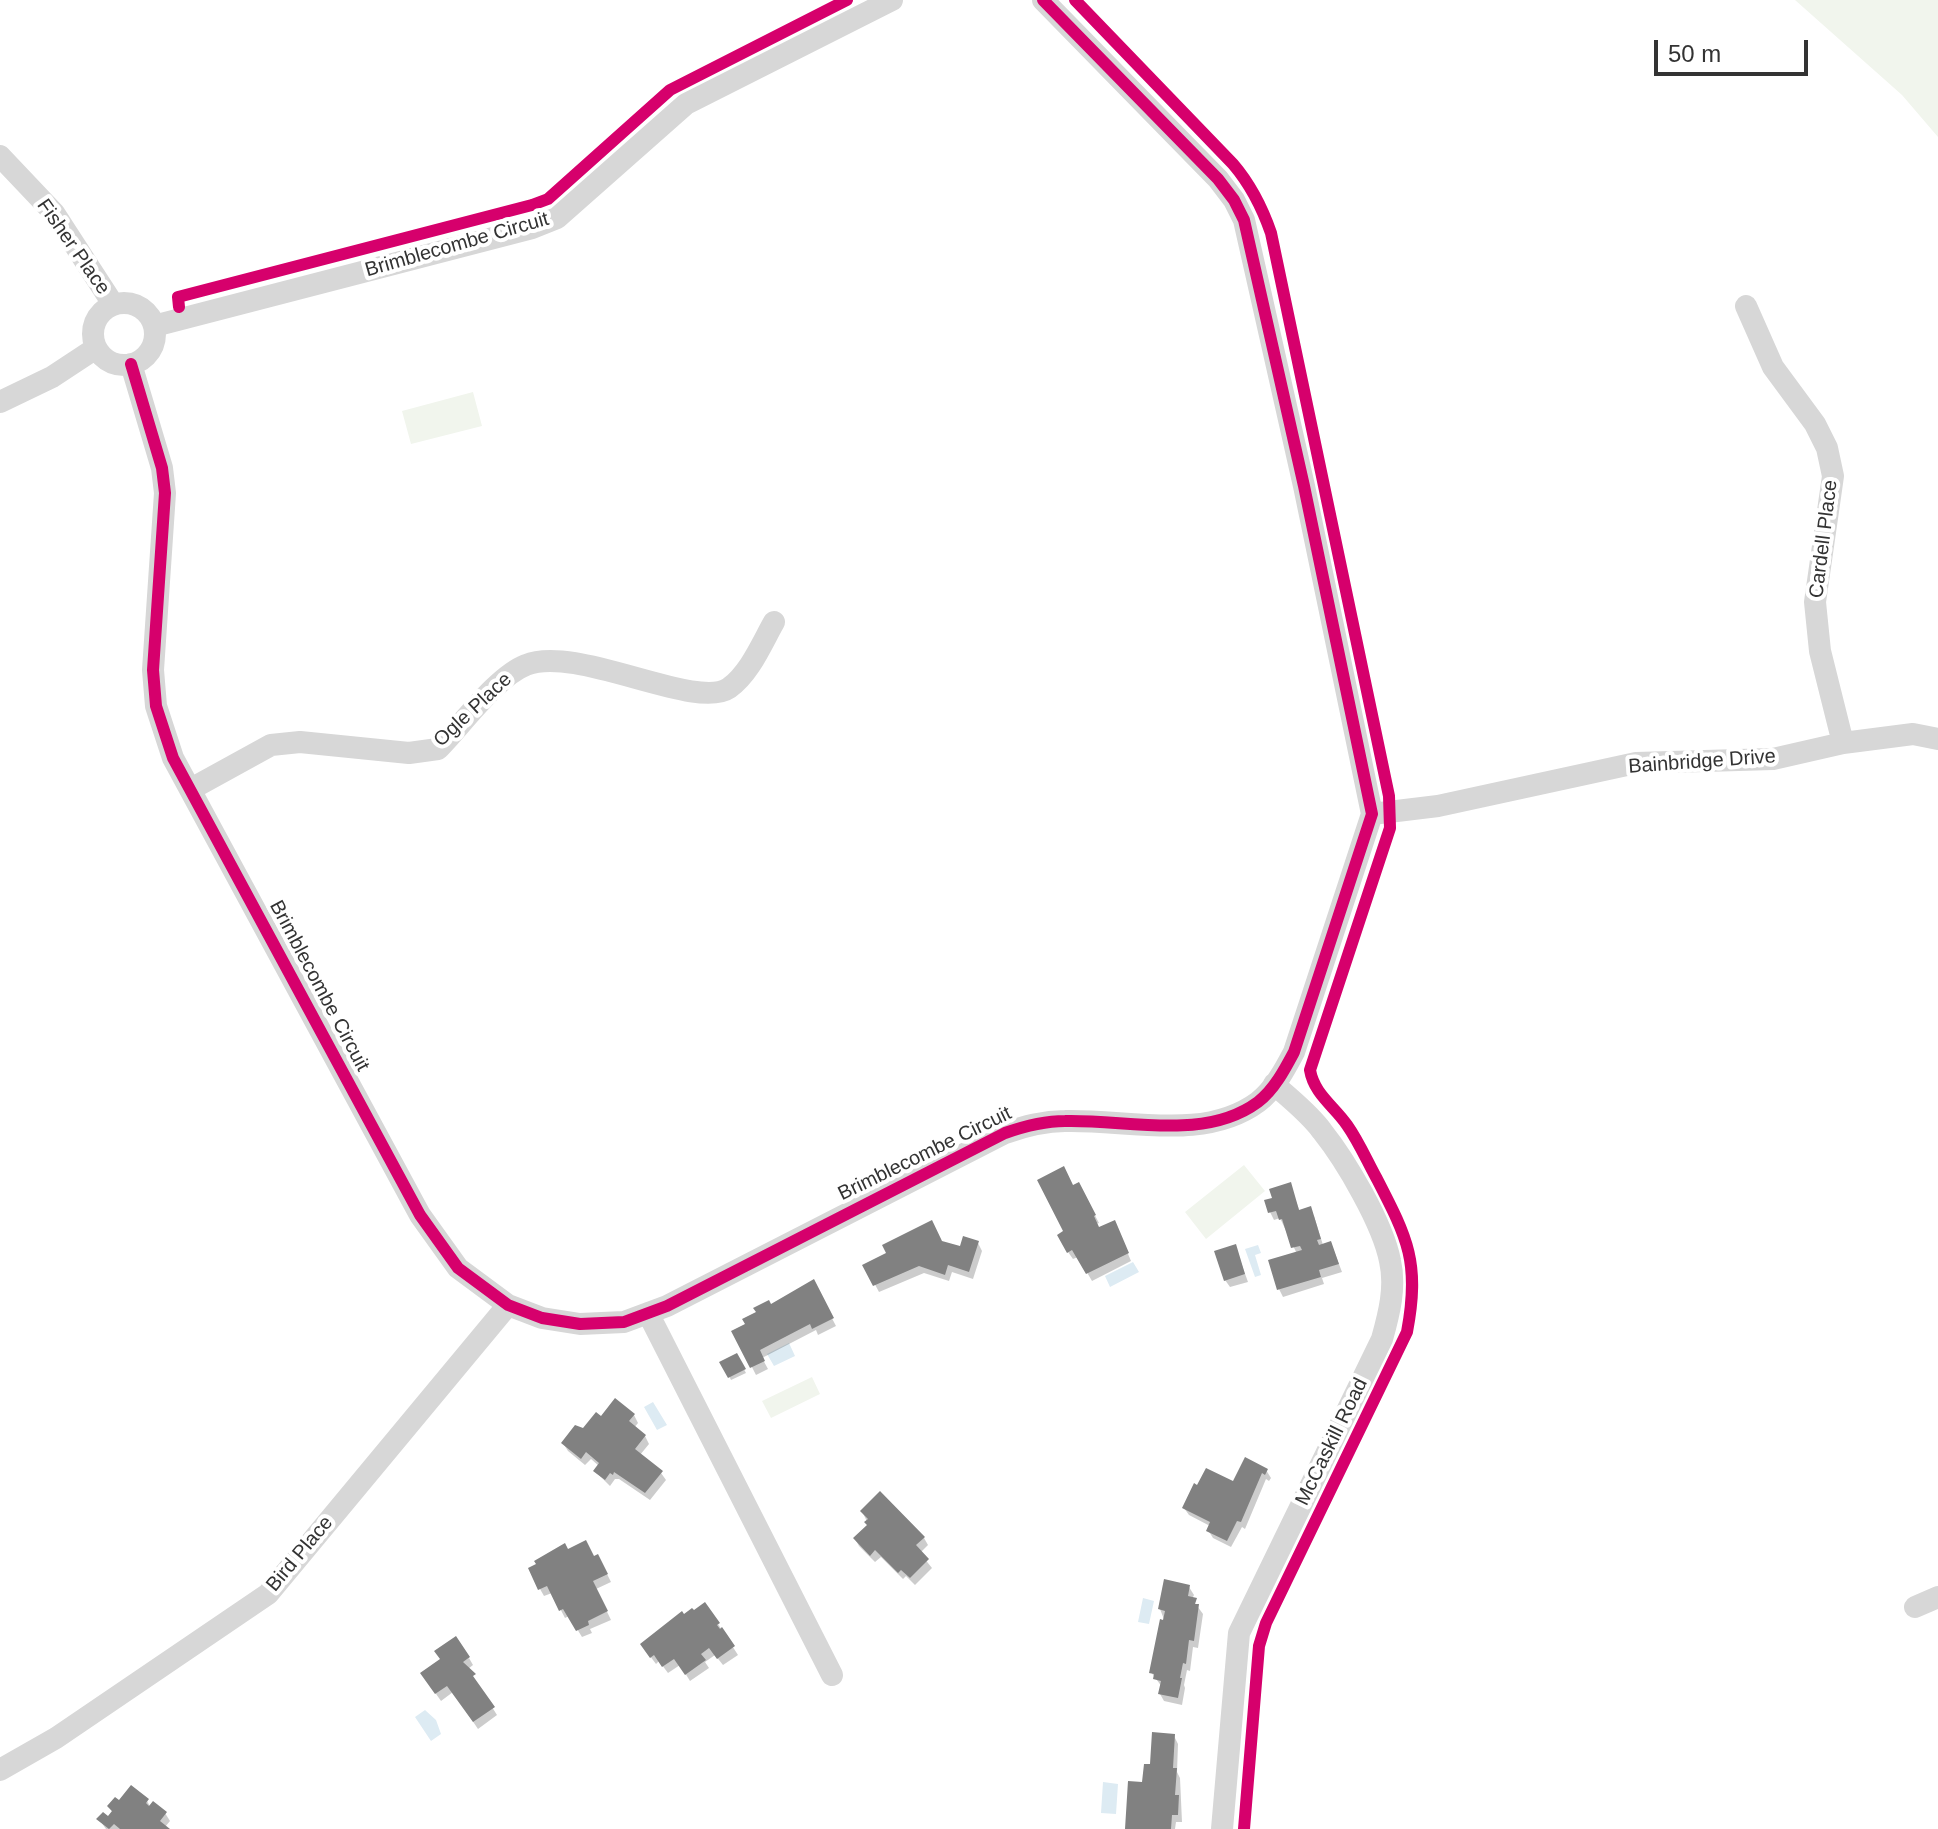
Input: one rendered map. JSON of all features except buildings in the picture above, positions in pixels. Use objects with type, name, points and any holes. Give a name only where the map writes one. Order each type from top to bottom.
[{"type":"street","name":"Brimblecombe Circuit","points":[[154,326],[532,228],[557,218],[686,104],[892,0]]},
{"type":"street","name":"Brimblecombe Circuit","points":[[131,364],[162,468],[165,493],[153,670],[156,706],[173,758],[420,1215],[458,1268],[508,1305],[542,1318],[580,1324],[624,1322],[667,1306],[1005,1133],[1034,1123],[1065,1121],[1178,1125],[1235,1115],[1259,1101],[1294,1052],[1372,814],[1304,486],[1244,220],[1218,179],[1043,0]]},
{"type":"street","name":"Fisher Place","points":[[0,156],[54,213],[113,304]]},
{"type":"street","points":[[123,302],[143,309],[154,326],[153,346],[140,360],[131,364],[115,364],[96,348],[93,327],[97,317],[113,304],[123,302]]},
{"type":"street","name":"Cardell Place","points":[[1746,306],[1773,367],[1815,424],[1827,448],[1833,476],[1815,602],[1820,651],[1843,743]]},
{"type":"street","points":[[0,402],[52,377],[96,348]]},
{"type":"street","name":"Ogle Place","points":[[191,789],[271,745],[300,742],[409,753],[438,749],[506,676],[524,665],[544,659],[567,661],[697,691],[711,693],[728,689],[745,672],[774,622]]},
{"type":"street","name":"Bainbridge Drive","points":[[1372,814],[1438,806],[1636,763],[1773,759],[1843,743],[1913,734],[1938,739]]},
{"type":"street","name":"McCaskill Road","points":[[1222,1829],[1239,1633],[1382,1339],[1392,1303],[1391,1262],[1379,1228],[1350,1173],[1321,1129],[1274,1084]]},
{"type":"street","name":"Bird Place","points":[[0,1770],[56,1738],[268,1594],[508,1305]]},
{"type":"street","points":[[648,1313],[832,1675]]},
{"type":"street","points":[[1915,1607],[1938,1597]]},
{"type":"shaded area","points":[[1795,0],[1938,0],[1938,137],[1902,95]]},
{"type":"shaded area","points":[[473,392],[482,426],[411,444],[402,411]]},
{"type":"shaded area","points":[[1244,1165],[1265,1191],[1206,1239],[1185,1212]]},
{"type":"shaded area","points":[[1258,1245],[1261,1253],[1255,1255],[1261,1275],[1255,1277],[1245,1249]]},
{"type":"shaded area","points":[[1133,1262],[1139,1272],[1110,1287],[1105,1276]]},
{"type":"shaded area","points":[[789,1343],[795,1356],[774,1366],[767,1354]]},
{"type":"shaded area","points":[[812,1377],[820,1394],[771,1418],[762,1401]]},
{"type":"shaded area","points":[[653,1402],[667,1425],[657,1430],[644,1407]]},
{"type":"shaded area","points":[[1143,1598],[1154,1601],[1149,1624],[1138,1622]]},
{"type":"shaded area","points":[[425,1710],[436,1720],[441,1734],[431,1741],[415,1717]]},
{"type":"shaded area","points":[[1103,1782],[1118,1784],[1116,1814],[1101,1813]]},
{"type":"cycle path","points":[[179,307],[178,297],[548,199],[670,90],[847,0]]},
{"type":"cycle path","points":[[131,364],[162,468],[165,493],[153,670],[156,706],[173,758],[420,1215],[458,1268],[508,1305],[542,1318],[580,1324],[624,1322],[667,1306],[1012,1130],[1057,1121],[1189,1125],[1214,1122],[1237,1114],[1269,1092],[1294,1052],[1372,814],[1304,486],[1244,220],[1218,179],[1043,0]]},
{"type":"cycle path","points":[[1075,0],[1233,164],[1251,188],[1268,223],[1389,796],[1390,828],[1310,1070],[1320,1093],[1355,1138],[1397,1219],[1411,1269],[1411,1308],[1407,1332],[1266,1623],[1259,1646],[1244,1829]]}]
